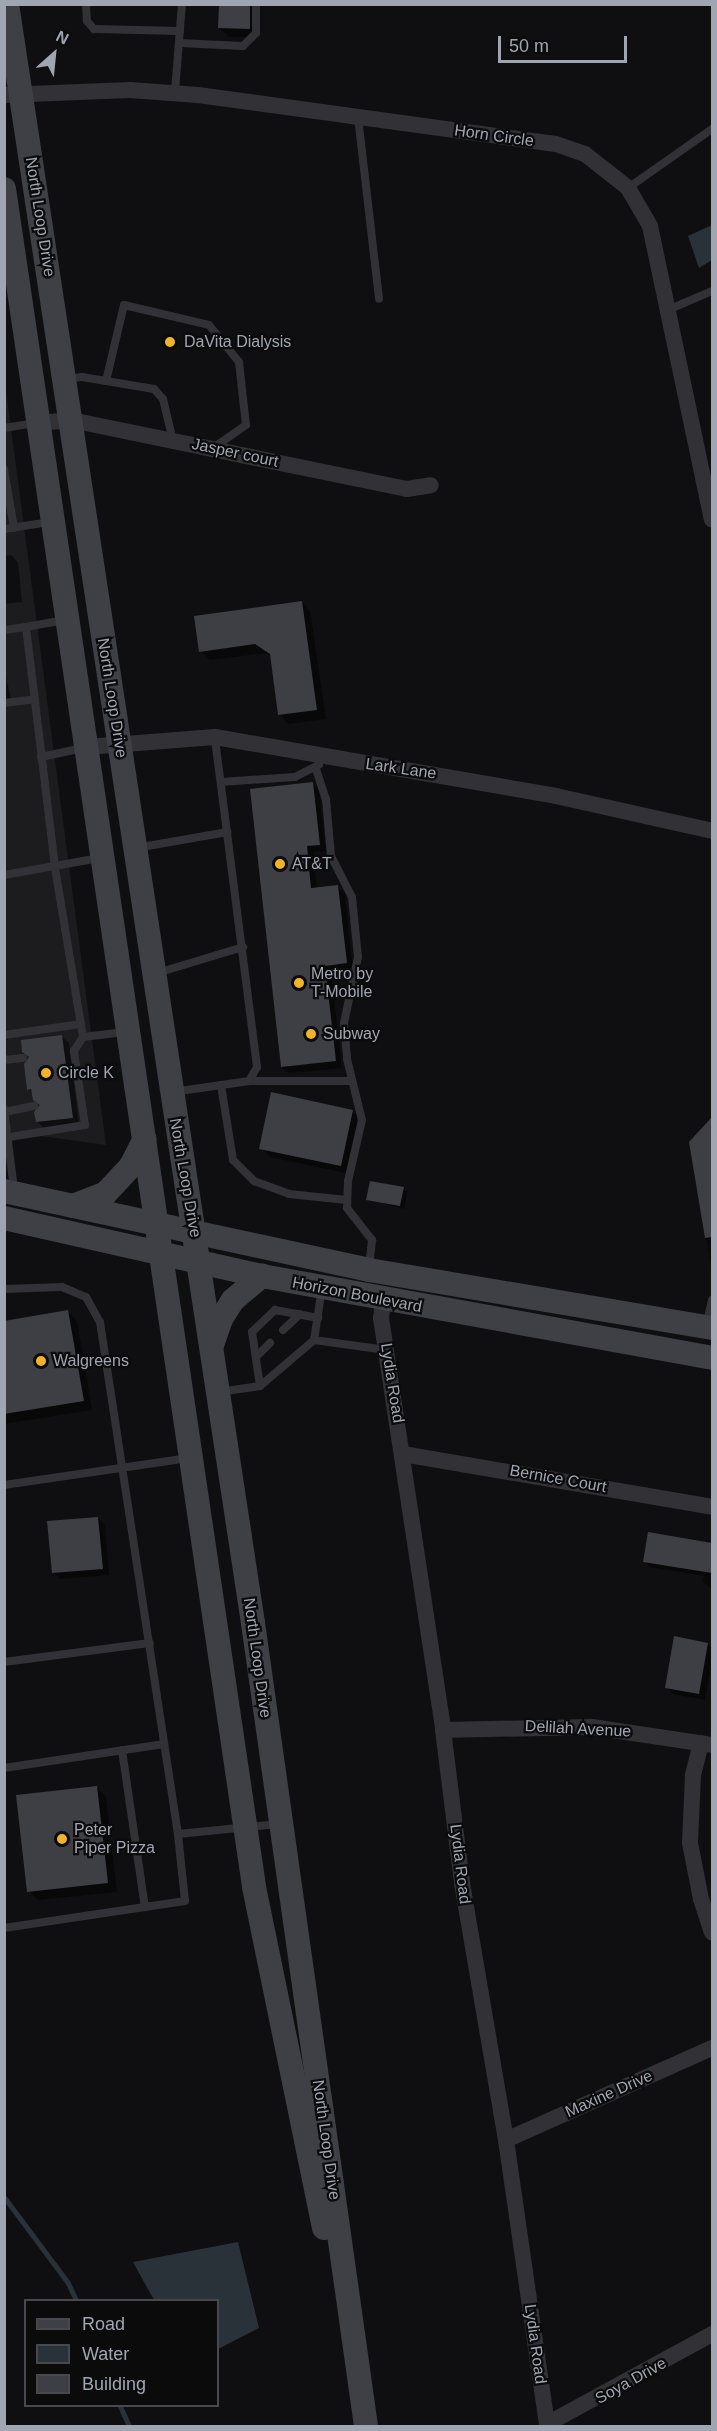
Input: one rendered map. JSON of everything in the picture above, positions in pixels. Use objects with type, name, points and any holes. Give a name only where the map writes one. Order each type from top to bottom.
[{"type":"main road","name":"North Loop Drive","points":[[7,4],[13,94],[65,379],[170,1093],[195,1233],[366,2427]]},
{"type":"main road","name":"North Loop Drive","points":[[4,189],[244,1826],[309,2165],[355,2353]]},
{"type":"main road","points":[[73,1206],[105,1194],[131,1166],[145,1139]]},
{"type":"main road","name":"Horizon Boulevard","points":[[9,1192],[369,1270],[709,1328]]},
{"type":"main road","name":"Horizon Boulevard","points":[[4,1218],[262,1276],[383,1300],[709,1356]]},
{"type":"main road","points":[[211,1350],[221,1319],[233,1300],[262,1276]]},
{"type":"street","name":"Horn Circle","points":[[13,94],[175,92],[556,144],[585,154],[628,188],[650,226],[670,309],[712,520]]},
{"type":"street","name":"Jasper court","points":[[39,423],[71,420],[407,489],[431,485]]},
{"type":"street","name":"Lark Lane","points":[[87,747],[119,742],[215,737],[320,763],[556,796],[712,831]]},
{"type":"street","name":"Lydia Road","points":[[383,1300],[381,1318],[443,1730],[476,1975],[506,2140],[547,2425]]},
{"type":"street","name":"Bernice Court","points":[[403,1454],[712,1507]]},
{"type":"street","name":"Delilah Avenue","points":[[443,1730],[592,1727],[706,1744]]},
{"type":"street","points":[[706,1744],[692,1787],[690,1844],[700,1899],[712,1932]]},
{"type":"street","name":"Maxine Drive","points":[[506,2140],[712,2048]]},
{"type":"street","name":"Soya Drive","points":[[547,2425],[712,2334]]},
{"type":"lane","points":[[86,4],[87,21],[94,29],[180,31]]},
{"type":"lane","points":[[175,92],[182,4]]},
{"type":"lane","points":[[179,43],[243,46],[256,33],[256,4]]},
{"type":"lane","points":[[358,117],[379,299]]},
{"type":"lane","points":[[628,188],[712,129]]},
{"type":"lane","points":[[670,309],[712,291]]},
{"type":"lane","points":[[106,381],[124,305],[209,325],[239,362],[246,425],[213,449]]},
{"type":"lane","points":[[65,379],[106,381],[154,389],[163,399],[173,441]]},
{"type":"lane","points":[[4,428],[39,423]]},
{"type":"lane","points":[[4,469],[9,529],[54,522]]},
{"type":"lane","points":[[4,630],[66,619]]},
{"type":"lane","points":[[26,627],[55,868],[83,1038]]},
{"type":"lane","points":[[4,703],[34,699]]},
{"type":"lane","points":[[215,737],[257,1067],[249,1081]]},
{"type":"lane","points":[[42,757],[87,747]]},
{"type":"lane","points":[[221,782],[295,777],[320,763],[331,855],[352,897],[358,957],[344,1023],[352,1081],[362,1120],[348,1181],[347,1208],[372,1240],[369,1270]]},
{"type":"lane","points":[[135,848],[228,832]]},
{"type":"lane","points":[[4,876],[103,857]]},
{"type":"lane","points":[[153,974],[243,947]]},
{"type":"lane","points":[[4,1035],[81,1024]]},
{"type":"lane","points":[[9,1137],[85,1125],[81,1097],[69,1051],[83,1038],[129,1031]]},
{"type":"lane","points":[[4,1060],[23,1058]]},
{"type":"lane","points":[[170,1093],[249,1081],[352,1081]]},
{"type":"lane","points":[[221,1085],[233,1160],[254,1181],[289,1194],[347,1200]]},
{"type":"lane","points":[[70,1099],[81,1097]]},
{"type":"lane","points":[[9,1192],[9,1137],[5,1111],[34,1106]]},
{"type":"lane","points":[[4,1288],[62,1287],[86,1297],[96,1311],[150,1643],[178,1834],[185,1901],[4,1928]]},
{"type":"lane","points":[[218,1392],[260,1386],[314,1340],[322,1288]]},
{"type":"lane","points":[[709,1328],[712,1300]]},
{"type":"lane","points":[[260,1386],[252,1332],[275,1310],[318,1317]]},
{"type":"lane","points":[[283,1330],[300,1314]]},
{"type":"lane","points":[[314,1340],[386,1350]]},
{"type":"lane","points":[[256,1357],[270,1344]]},
{"type":"lane","points":[[4,1485],[121,1470],[190,1458]]},
{"type":"lane","points":[[4,1662],[150,1643]]},
{"type":"lane","points":[[4,1768],[164,1744]]},
{"type":"lane","points":[[122,1750],[145,1907]]},
{"type":"lane","points":[[178,1834],[281,1824]]},
{"type":"shaded area","points":[[5,383],[106,1145],[5,1131]]},
{"type":"water","points":[[712,225],[712,260],[699,268],[688,236]]},
{"type":"water","points":[[238,2242],[259,2328],[219,2348],[219,2299],[153,2299],[133,2262]]},
{"type":"building","points":[[219,4],[250,4],[250,29],[218,28]]},
{"type":"building","points":[[302,601],[317,710],[278,715],[270,654],[255,644],[199,652],[194,616]]},
{"type":"building","points":[[313,782],[320,845],[307,846],[311,888],[338,885],[347,963],[325,966],[336,1061],[281,1067],[250,789]]},
{"type":"building","name":"Circle K","points":[[62,1035],[73,1118],[36,1122],[34,1112],[40,1105],[33,1100],[31,1089],[27,1090],[24,1064],[29,1057],[22,1052],[21,1040]]},
{"type":"building","points":[[271,1092],[353,1110],[341,1166],[259,1149]]},
{"type":"building","points":[[712,1117],[712,1237],[705,1238],[689,1142]]},
{"type":"building","points":[[370,1181],[404,1187],[400,1206],[366,1200]]},
{"type":"building","name":"Walgreens","points":[[68,1310],[84,1401],[4,1414],[4,1321]]},
{"type":"building","points":[[98,1517],[103,1569],[52,1573],[47,1521]]},
{"type":"building","points":[[648,1532],[712,1543],[712,1573],[643,1562]]},
{"type":"building","points":[[674,1636],[708,1643],[699,1694],[665,1688]]},
{"type":"building","name":"Peter Piper Pizza","points":[[97,1786],[108,1883],[27,1892],[16,1795]]},
{"type":"waterway","points":[[4,2197],[68,2283],[76,2299]]},
{"type":"waterway","points":[[120,2407],[129,2426]]},
{"type":"place","name":"DaVita Dialysis","points":[[170,342]]},
{"type":"place","name":"AT&T","points":[[280,864]]},
{"type":"place","name":"Metro by T-Mobile","points":[[299,983]]},
{"type":"place","name":"Subway","points":[[311,1034]]},
{"type":"place","name":"Circle K","points":[[46,1073]]},
{"type":"place","name":"Walgreens","points":[[41,1361]]},
{"type":"place","name":"Peter Piper Pizza","points":[[62,1839]]}]
